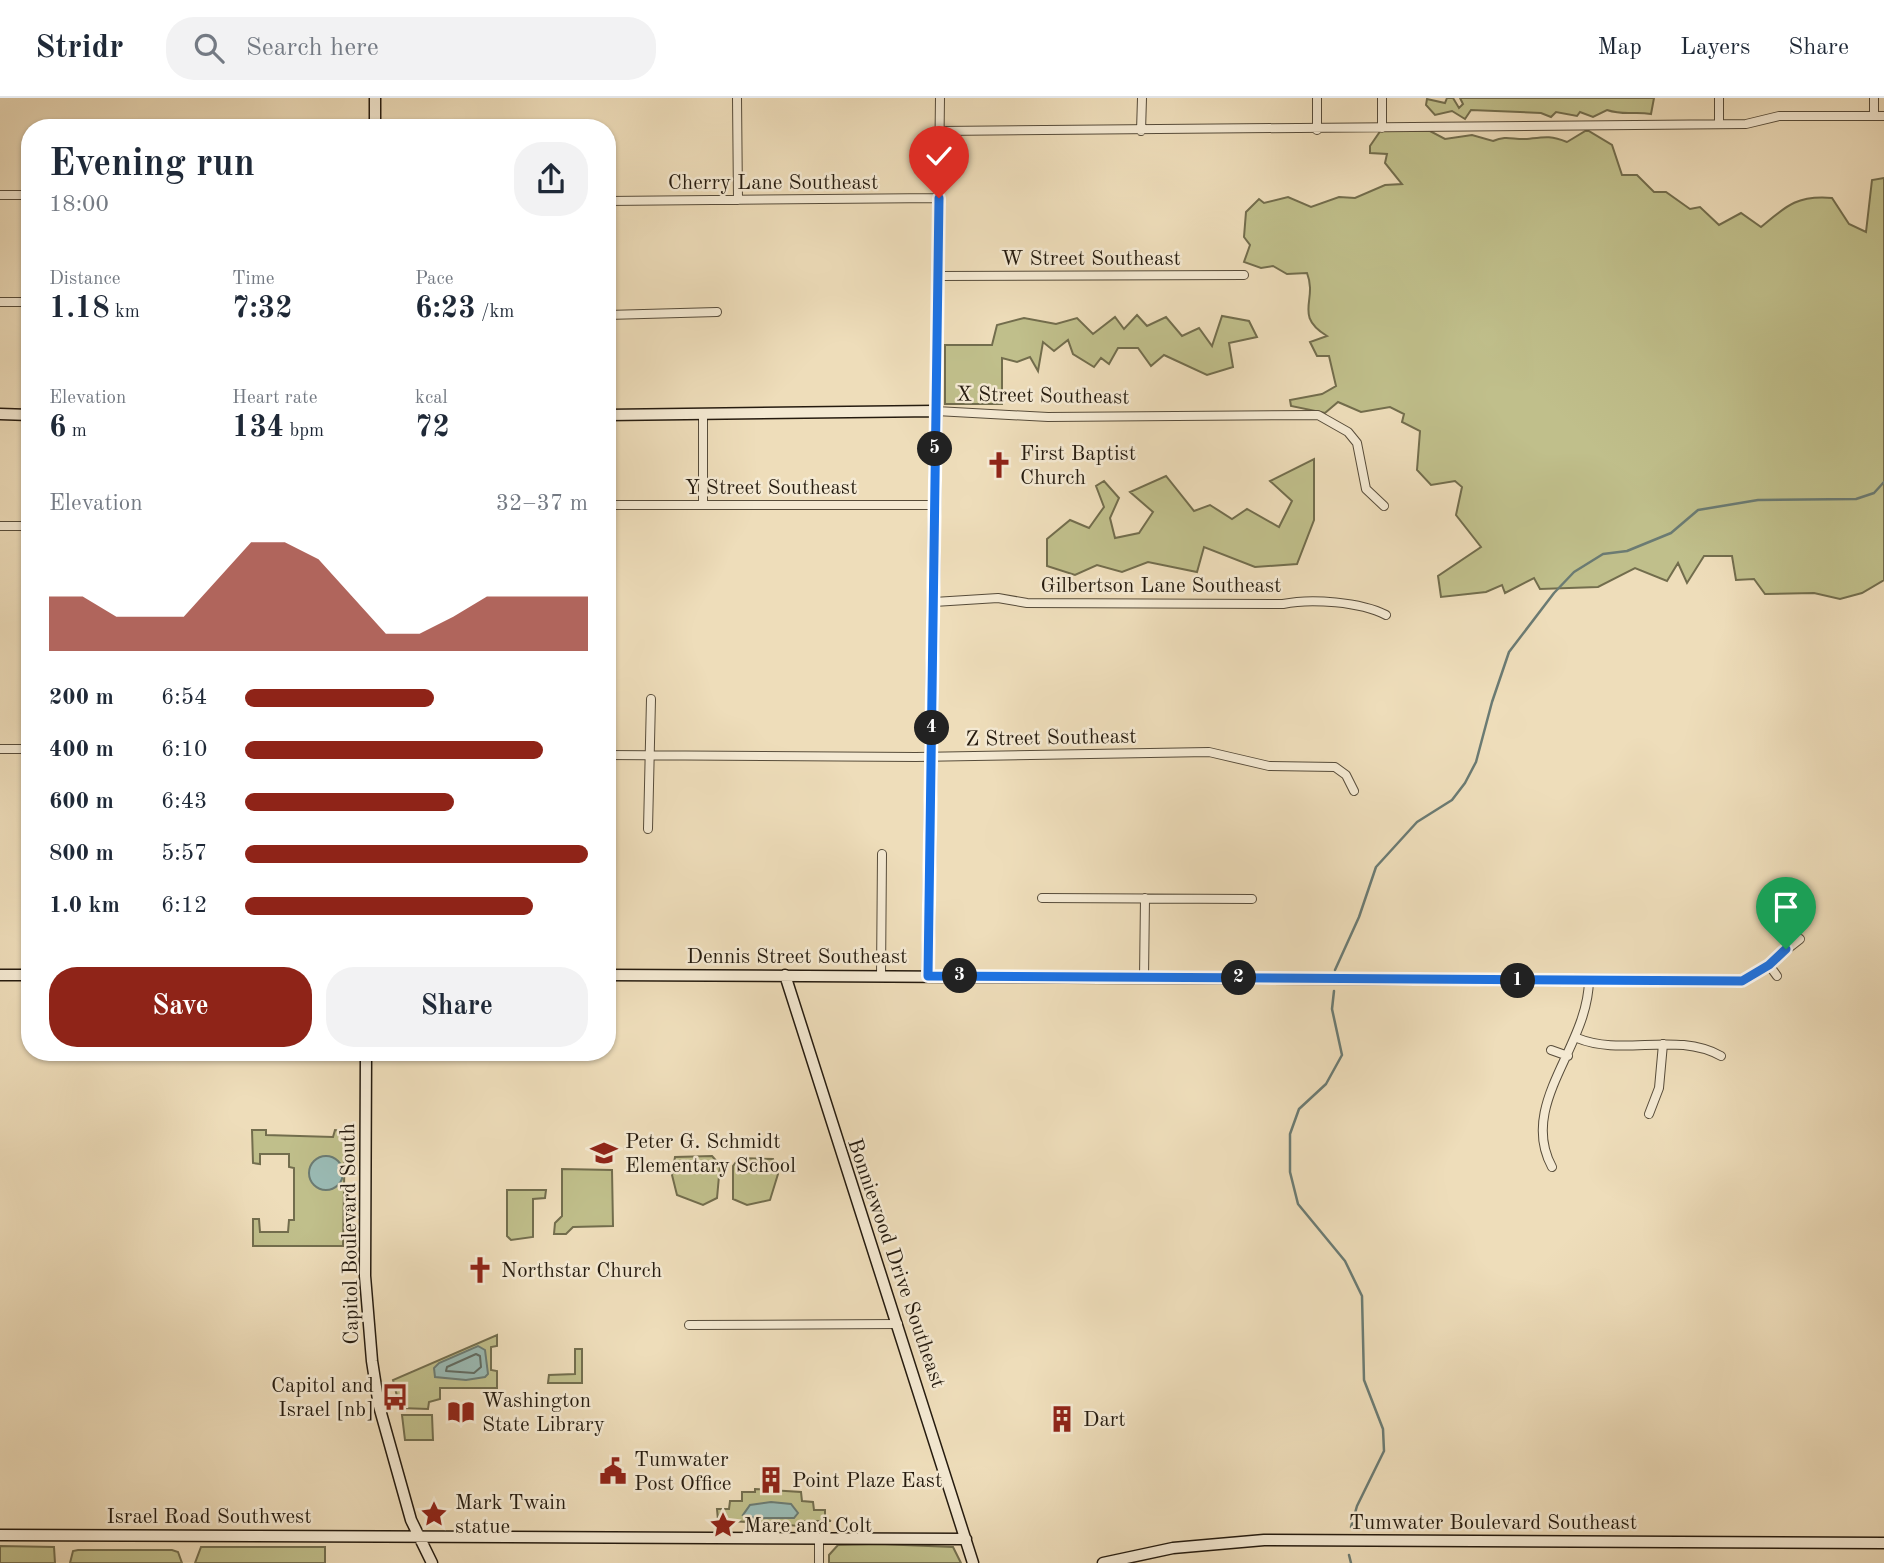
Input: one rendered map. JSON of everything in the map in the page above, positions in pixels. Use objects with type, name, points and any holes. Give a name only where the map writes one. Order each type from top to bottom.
[{"type":"street","points":[[375,98],[375,119]]},
{"type":"street","points":[[737,98],[738,200]]},
{"type":"street","points":[[928,976],[940,98]]},
{"type":"street","points":[[1141,131],[1142,98]]},
{"type":"street","points":[[1317,98],[1317,130]]},
{"type":"street","points":[[1382,98],[1382,128]]},
{"type":"street","points":[[1719,98],[1719,124]]},
{"type":"street","points":[[1874,98],[1874,116]]},
{"type":"street","points":[[940,131],[1317,130],[1746,124],[1779,116],[1884,116]]},
{"type":"street","points":[[0,195],[21,195]]},
{"type":"street","name":"Cherry Lane Southeast","points":[[616,201],[939,198]]},
{"type":"street","name":"W Street Southeast","points":[[937,276],[1244,275]]},
{"type":"street","points":[[0,302],[21,302]]},
{"type":"street","points":[[616,315],[717,312]]},
{"type":"street","name":"X Street Southeast","points":[[616,415],[936,411],[1048,417],[1318,415],[1348,432],[1357,443],[1366,489],[1384,506]]},
{"type":"street","points":[[703,505],[704,413]]},
{"type":"street","points":[[0,414],[21,415]]},
{"type":"street","name":"Y Street Southeast","points":[[616,505],[935,505]]},
{"type":"street","points":[[0,526],[21,526]]},
{"type":"street","name":"Gilbertson Lane Southeast","points":[[934,602],[998,598],[1040,603],[1283,604],[1307,600],[1366,605],[1386,615]]},
{"type":"street","points":[[649,829],[651,699]]},
{"type":"street","points":[[0,749],[21,749]]},
{"type":"street","name":"Z Street Southeast","points":[[616,755],[931,756],[1209,752],[1269,766],[1335,767],[1346,775],[1354,792]]},
{"type":"street","points":[[881,976],[882,854]]},
{"type":"street","points":[[1042,898],[1252,899]]},
{"type":"street","points":[[1144,977],[1145,898]]},
{"type":"street","points":[[1742,981],[1769,965],[1800,939]]},
{"type":"street","points":[[1769,965],[1777,976]]},
{"type":"street","points":[[0,975],[21,975]]},
{"type":"street","name":"Dennis Street Southeast","points":[[616,975],[1742,981]]},
{"type":"street","name":"Bonniewood Drive Southeast","points":[[785,975],[836,1142],[898,1324],[973,1563]]},
{"type":"street","points":[[1552,1167],[1543,1146],[1542,1118],[1587,1010],[1590,980]]},
{"type":"street","points":[[1577,1038],[1600,1045],[1693,1045],[1721,1056]]},
{"type":"street","points":[[1649,1114],[1659,1088],[1663,1044]]},
{"type":"street","points":[[1550,1050],[1568,1056]]},
{"type":"street","name":"Capitol Boulevard South","points":[[366,1061],[364,1239],[368,1334],[379,1406],[418,1536],[432,1563]]},
{"type":"street","points":[[689,1325],[898,1324]]},
{"type":"street","name":"Israel Road Southwest","points":[[0,1535],[966,1539]]},
{"type":"street","points":[[818,1538],[819,1563]]},
{"type":"street","name":"Tumwater Boulevard Southeast","points":[[1103,1563],[1173,1548],[1264,1540],[1884,1543]]},
{"type":"shaded area","points":[[1447,98],[1453,98],[1459,108],[1463,104],[1460,98],[1654,98],[1651,114],[1607,110],[1593,117],[1580,112],[1577,116],[1556,112],[1551,117],[1541,113],[1471,110],[1465,119],[1452,111],[1435,115],[1426,105],[1427,99],[1445,103]]},
{"type":"shaded area","points":[[1381,130],[1430,131],[1445,139],[1472,135],[1493,141],[1547,137],[1567,142],[1587,130],[1612,145],[1622,175],[1637,175],[1654,192],[1666,192],[1690,209],[1700,207],[1719,225],[1741,213],[1761,227],[1801,200],[1832,198],[1849,224],[1866,232],[1872,180],[1884,178],[1884,580],[1862,593],[1840,599],[1814,593],[1765,594],[1754,579],[1736,580],[1732,556],[1704,556],[1687,583],[1678,563],[1667,581],[1635,568],[1598,587],[1540,589],[1534,578],[1505,593],[1502,585],[1486,592],[1441,597],[1438,576],[1481,547],[1456,515],[1462,487],[1455,481],[1431,485],[1417,470],[1420,431],[1402,422],[1404,414],[1390,407],[1361,412],[1338,402],[1325,413],[1291,406],[1290,400],[1322,394],[1336,386],[1329,356],[1317,356],[1310,342],[1327,336],[1311,321],[1308,307],[1310,283],[1307,273],[1287,274],[1273,266],[1261,268],[1244,262],[1250,245],[1244,237],[1246,212],[1259,199],[1264,203],[1288,197],[1311,207],[1339,197],[1355,198],[1385,185],[1402,184],[1385,163],[1387,154],[1370,153],[1370,146]]},
{"type":"shaded area","points":[[1137,315],[1147,326],[1166,317],[1182,336],[1199,328],[1212,346],[1222,316],[1249,321],[1257,337],[1229,343],[1233,367],[1207,375],[1164,355],[1151,366],[1138,348],[1118,348],[1109,364],[1101,358],[1094,367],[1073,354],[1068,340],[1054,351],[1043,342],[1038,371],[1030,357],[1017,362],[1002,358],[1002,404],[945,404],[945,345],[992,345],[997,325],[1024,318],[1056,324],[1077,318],[1093,334],[1115,317],[1124,329]]},
{"type":"shaded area","points":[[1314,459],[1314,520],[1297,564],[1255,567],[1204,547],[1197,572],[1148,562],[1122,572],[1097,565],[1075,575],[1047,566],[1047,539],[1070,520],[1089,528],[1104,507],[1096,486],[1104,481],[1119,498],[1110,518],[1115,538],[1139,533],[1153,512],[1130,492],[1166,476],[1194,511],[1210,505],[1232,519],[1247,509],[1279,527],[1292,501],[1270,481]]},
{"type":"shaded area","points":[[252,1130],[266,1130],[266,1135],[333,1137],[335,1130],[345,1131],[343,1246],[253,1246],[253,1219],[259,1219],[260,1232],[288,1232],[289,1220],[294,1220],[294,1168],[289,1167],[289,1154],[260,1154],[260,1164],[253,1163]]},
{"type":"shaded area","points":[[712,1156],[720,1165],[717,1198],[703,1205],[677,1195],[672,1175],[675,1157]]},
{"type":"shaded area","points":[[739,1158],[773,1159],[778,1174],[770,1200],[747,1205],[733,1199],[733,1166]]},
{"type":"shaded area","points":[[562,1169],[612,1170],[613,1226],[573,1227],[566,1234],[554,1234],[555,1223],[562,1216]]},
{"type":"shaded area","points":[[507,1190],[546,1190],[545,1198],[533,1199],[533,1237],[511,1240],[507,1236]]},
{"type":"shaded area","points":[[497,1335],[497,1346],[491,1347],[491,1370],[497,1371],[497,1388],[440,1388],[440,1399],[429,1402],[428,1409],[400,1408],[393,1380]]},
{"type":"shaded area","points":[[575,1349],[582,1349],[582,1383],[548,1383],[549,1375],[575,1374]]},
{"type":"shaded area","points":[[402,1415],[432,1415],[433,1440],[405,1440]]},
{"type":"shaded area","points":[[755,1489],[801,1492],[802,1501],[813,1502],[814,1510],[825,1510],[825,1519],[831,1521],[805,1521],[800,1526],[718,1520],[717,1509],[729,1509],[730,1501],[742,1501],[742,1492],[755,1492]]},
{"type":"shaded area","points":[[838,1545],[953,1547],[961,1563],[829,1563],[829,1555]]},
{"type":"shaded area","points":[[0,1546],[54,1547],[55,1563],[0,1563]]},
{"type":"shaded area","points":[[201,1547],[325,1547],[325,1563],[195,1563]]},
{"type":"shaded area","points":[[172,1550],[178,1552],[182,1563],[70,1563],[73,1551]]},
{"type":"water","points":[[326,1156],[338,1161],[343,1173],[338,1185],[326,1190],[314,1185],[309,1173],[314,1161]]},
{"type":"water","points":[[478,1346],[485,1350],[488,1374],[485,1377],[466,1380],[435,1377],[434,1368],[439,1363]]},
{"type":"water","points":[[771,1502],[791,1504],[798,1513],[794,1518],[755,1518],[743,1515],[750,1505]]},
{"type":"waterway","points":[[1335,970],[1359,917],[1376,867],[1417,822],[1452,800],[1465,783],[1476,762],[1509,652],[1554,593],[1574,572],[1603,554],[1627,551],[1671,533],[1698,510],[1758,500],[1856,499],[1874,493],[1884,482]]},
{"type":"waterway","points":[[1334,991],[1332,1009],[1342,1055],[1326,1084],[1299,1109],[1290,1134],[1290,1172],[1298,1204],[1345,1261],[1362,1296],[1364,1380],[1383,1429],[1384,1451],[1357,1506],[1351,1527]]},
{"type":"waterway","points":[[1349,1555],[1351,1563]]},
{"type":"place","name":"First Baptist Church","points":[[999,465]]},
{"type":"place","name":"Peter G. Schmidt Elementary School","points":[[604,1153]]},
{"type":"place","name":"Northstar Church","points":[[480,1270]]},
{"type":"place","name":"Capitol and Israel [nb]","points":[[395,1397]]},
{"type":"place","name":"Washington State Library","points":[[461,1412]]},
{"type":"place","name":"Dart","points":[[1062,1419]]},
{"type":"place","name":"Tumwater Post Office","points":[[613,1471]]},
{"type":"place","name":"Point Plaze East","points":[[771,1480]]},
{"type":"place","name":"Mark Twain statue","points":[[434,1514]]},
{"type":"place","name":"Mare and Colt","points":[[723,1525]]},
{"type":"route","points":[[939,198],[928,976],[1742,981],[1769,965],[1786,949]]}]
